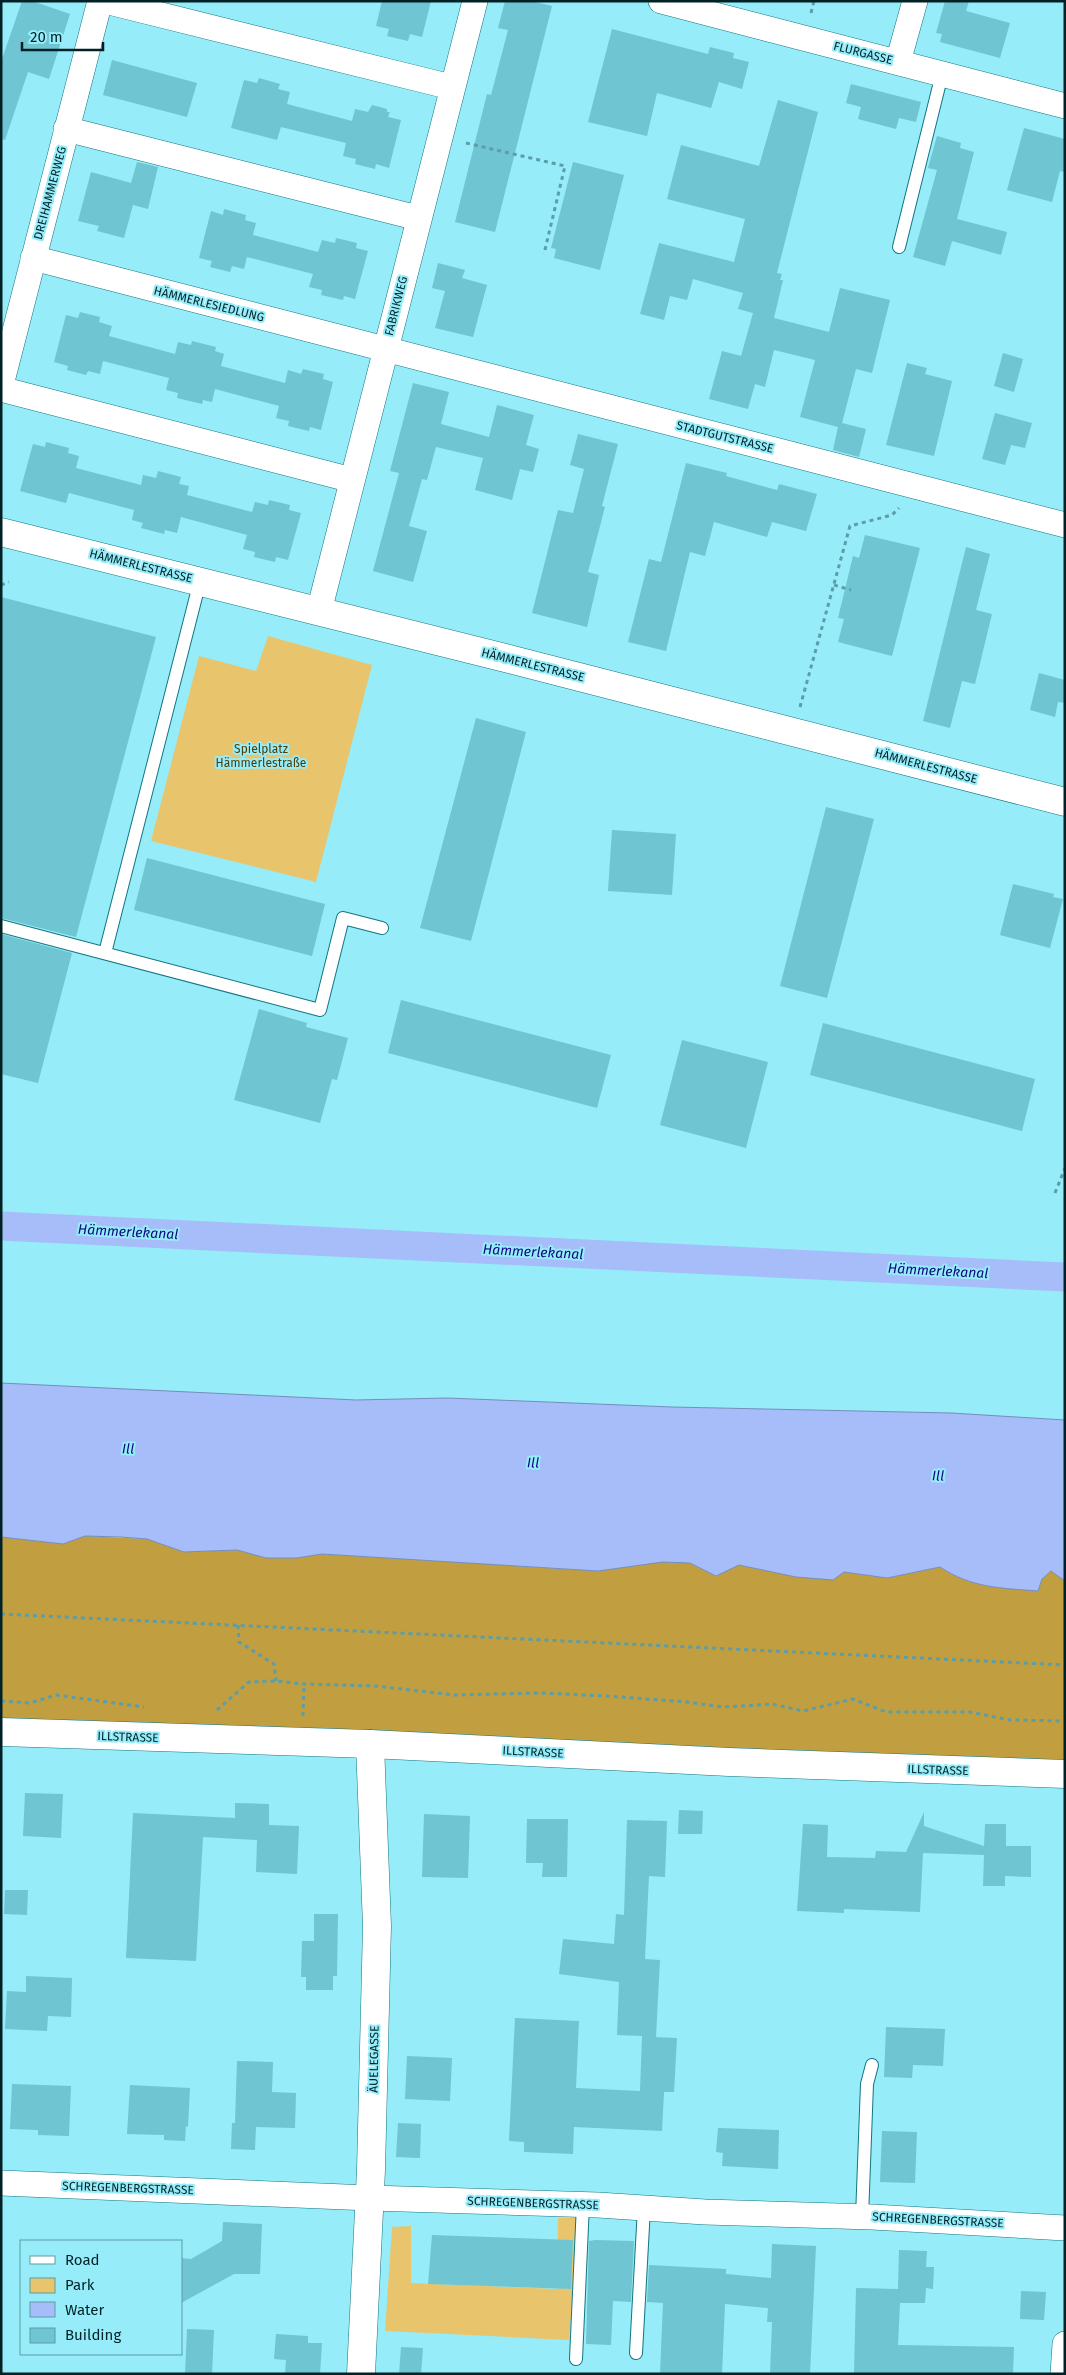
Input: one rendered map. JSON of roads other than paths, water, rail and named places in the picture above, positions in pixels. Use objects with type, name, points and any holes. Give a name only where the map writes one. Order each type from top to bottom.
[{"type":"main road","name":"HÄMMERLESTRASSE","points":[[1,532],[319,611],[1065,802]]},
{"type":"main road","name":"ILLSTRASSE","points":[[1,1732],[370,1744],[729,1762],[1065,1774]]},
{"type":"main road","name":"ÄUELEGASSE","points":[[361,2374],[370,2198],[377,1926],[370,1744]]},
{"type":"street","name":"DREIHAMMERWEG","points":[[1,385],[100,1]]},
{"type":"street","points":[[105,1],[451,87]]},
{"type":"street","name":"FABRIKWEG","points":[[319,611],[451,87],[475,1]]},
{"type":"street","name":"FLURGASSE","points":[[661,1],[1065,106]]},
{"type":"street","points":[[898,62],[915,1]]},
{"type":"street","points":[[66,129],[418,218]]},
{"type":"street","name":"HÄMMERLESIEDLUNG","points":[[33,258],[385,349]]},
{"type":"street","name":"STADTGUTSTRASSE","points":[[385,349],[1065,525]]},
{"type":"street","points":[[1,389],[352,480]]},
{"type":"street","name":"SCHREGENBERGSTRASSE","points":[[1,2183],[370,2198],[583,2204],[705,2212],[862,2217],[1065,2228]]},
{"type":"street","points":[[1063,2374],[1065,2344]]},
{"type":"lane","points":[[899,247],[942,74]]},
{"type":"lane","points":[[105,954],[200,581]]},
{"type":"lane","points":[[1,926],[320,1010],[343,918],[382,928]]},
{"type":"lane","points":[[862,2217],[867,2084],[872,2065]]},
{"type":"lane","points":[[576,2359],[583,2204]]},
{"type":"lane","points":[[636,2353],[644,2208]]},
{"type":"water","name":"Ill","points":[[1,1383],[356,1400],[447,1398],[672,1407],[951,1413],[1065,1420],[1065,1581],[1051,1571],[1042,1579],[1038,1591],[987,1586],[963,1579],[940,1567],[887,1578],[844,1572],[833,1580],[796,1577],[739,1565],[716,1576],[690,1563],[663,1562],[598,1571],[322,1554],[297,1558],[266,1558],[237,1550],[184,1552],[147,1539],[121,1537],[85,1536],[63,1544],[1,1537]]},
{"type":"waterway","name":"Hämmerlekanal","points":[[1,1226],[1065,1277]]},
{"type":"park label","name":"Spielplatz Hämmerlestraße","points":[[261,756]]}]
